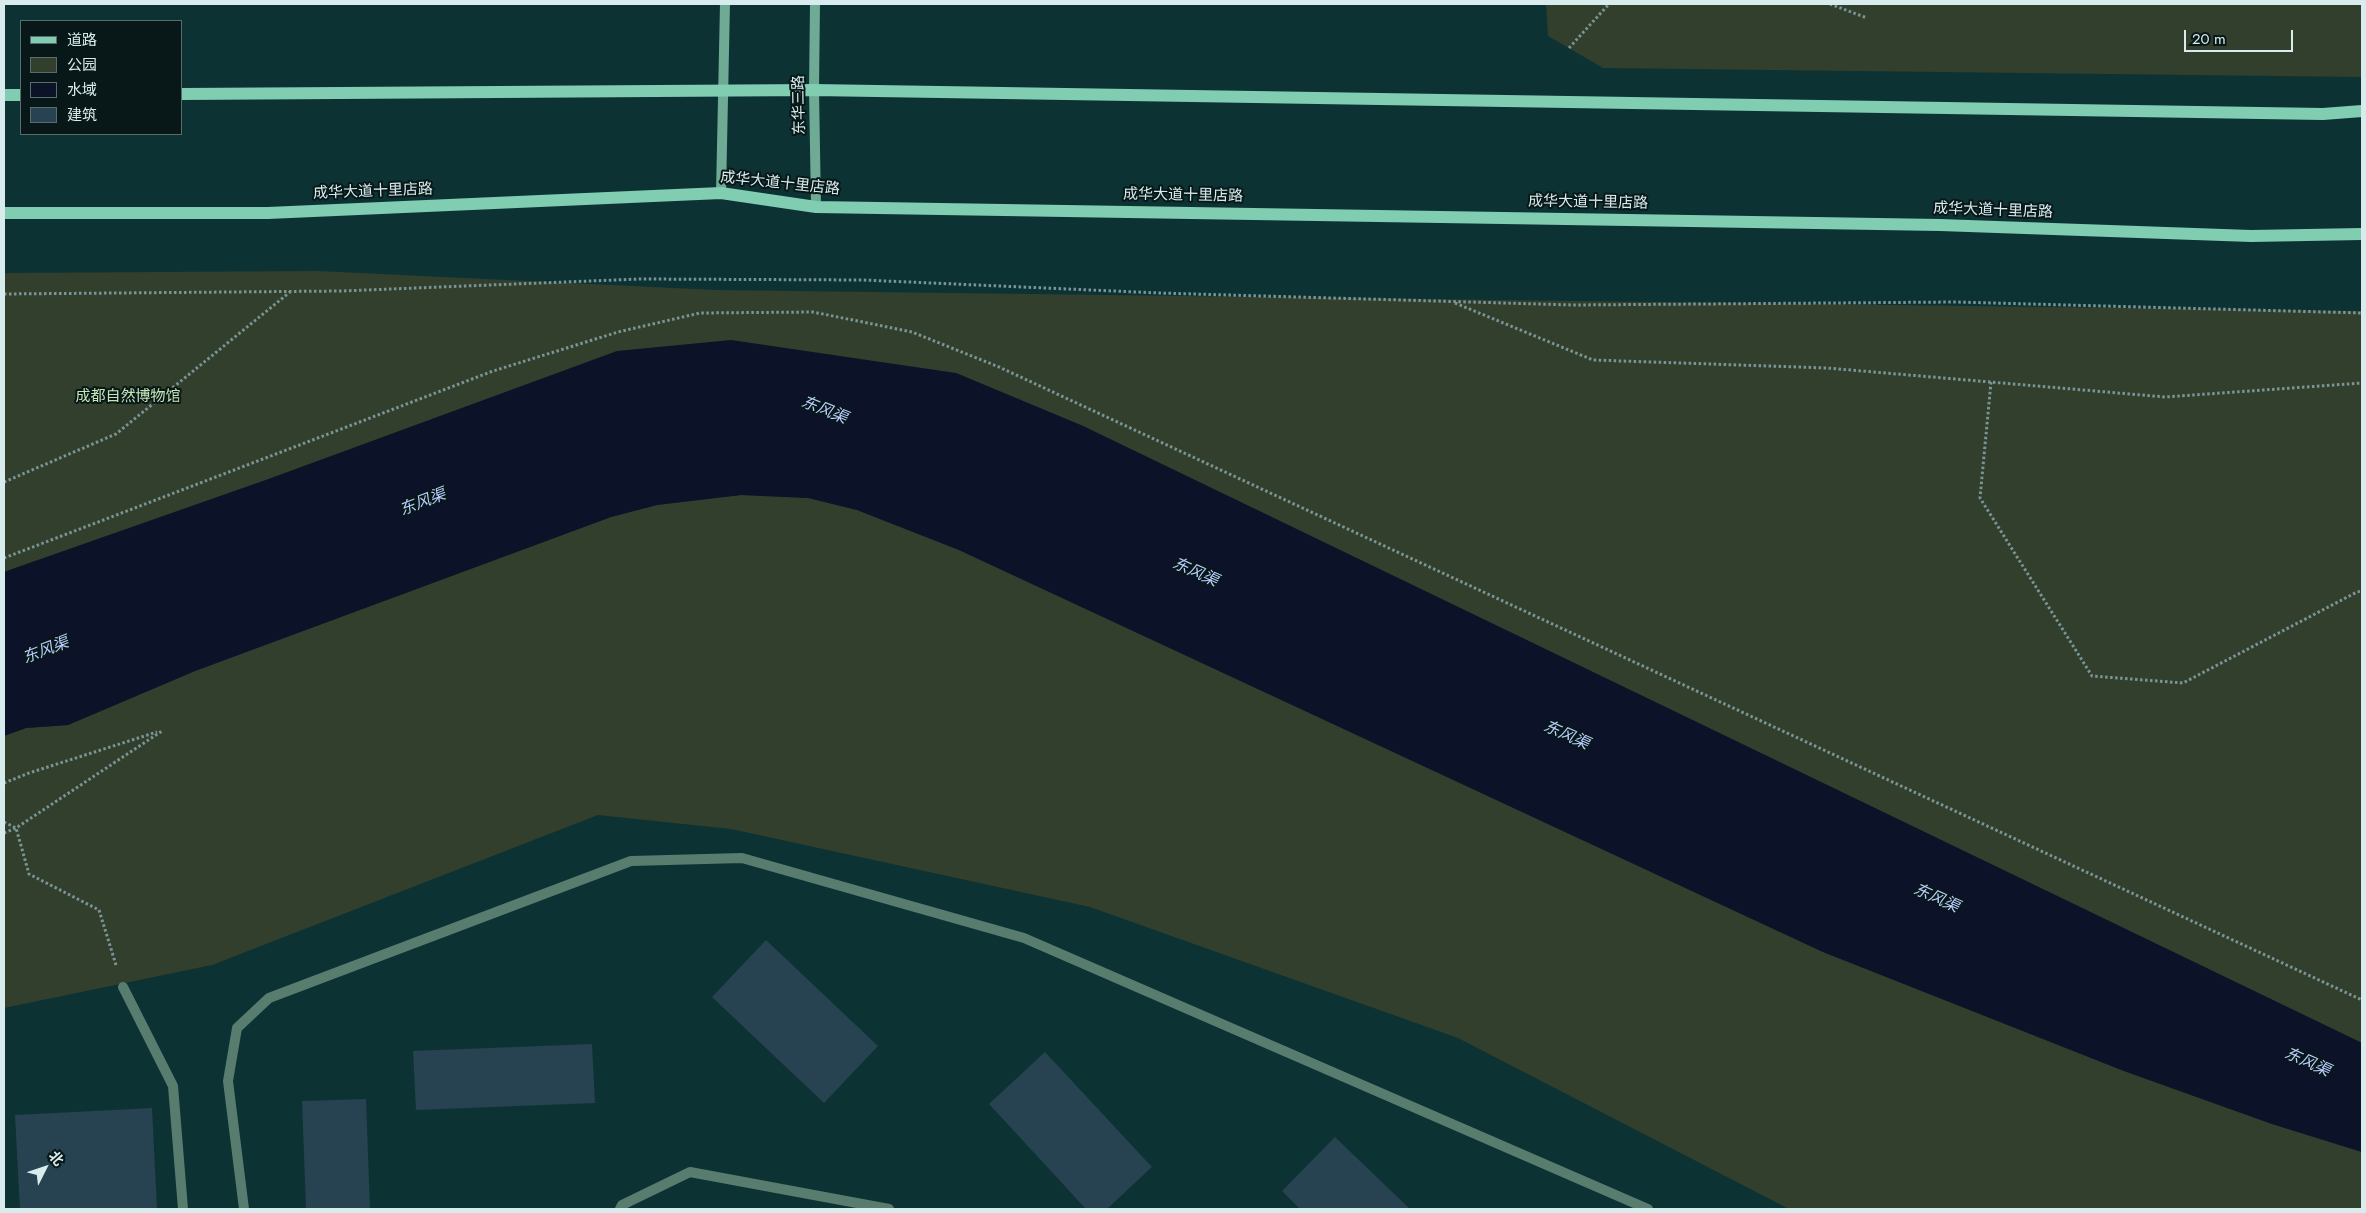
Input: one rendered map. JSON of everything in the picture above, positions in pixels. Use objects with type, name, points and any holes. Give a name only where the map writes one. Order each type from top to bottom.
[{"type":"main road","points":[[721,193],[725,91],[725,4]]},
{"type":"main road","name":"东华三路","points":[[815,4],[816,206]]},
{"type":"main road","points":[[182,94],[814,90],[2312,114],[2362,111]]},
{"type":"main road","points":[[4,95],[20,94]]},
{"type":"main road","name":"成华大道十里店路","points":[[4,213],[268,213],[721,193],[816,206],[1930,225],[2250,236],[2362,234]]},
{"type":"lane","points":[[244,1209],[228,1081],[237,1028],[269,998],[631,861],[742,858],[1024,938],[1648,1209]]},
{"type":"lane","points":[[123,987],[173,1086],[183,1209]]},
{"type":"lane","points":[[620,1209],[622,1206],[690,1172],[889,1209]]},
{"type":"path","points":[[1569,48],[1609,4]]},
{"type":"path","points":[[1830,4],[1867,18]]},
{"type":"path","points":[[4,294],[290,292],[640,279],[863,280],[1159,293],[1573,305],[1956,302],[2362,313]]},
{"type":"path","points":[[4,482],[116,434],[290,292]]},
{"type":"path","points":[[1452,302],[1593,360],[1827,368],[2165,397],[2362,383]]},
{"type":"path","points":[[4,558],[492,372],[618,332],[700,313],[812,312],[912,332],[999,367],[2362,1000]]},
{"type":"path","points":[[1991,382],[1980,498],[2092,676],[2182,682],[2357,592],[2362,592]]},
{"type":"path","points":[[4,783],[29,773],[162,731],[16,828],[4,833]]},
{"type":"path","points":[[4,822],[16,828],[29,874],[99,910],[123,987]]},
{"type":"green space","points":[[1546,4],[2362,4],[2362,77],[1603,68],[1548,36]]},
{"type":"green space","name":"成都自然博物馆","points":[[318,271],[716,290],[2362,311],[2362,1043],[1083,426],[956,373],[263,481],[4,572],[4,273]]},
{"type":"green space","points":[[741,495],[809,498],[857,510],[959,550],[1823,952],[2124,1071],[2272,1124],[2362,1152],[2362,1209],[1789,1209],[1458,1038],[1090,907],[731,829],[598,815],[212,965],[4,1008],[4,736],[26,728],[68,725],[195,671],[611,517],[657,505]]},
{"type":"water","name":"东风渠","points":[[731,340],[956,373],[1083,426],[2362,1043],[2362,1152],[2272,1124],[2124,1071],[1823,952],[959,550],[857,510],[808,498],[741,495],[657,505],[611,517],[195,671],[68,725],[26,728],[4,736],[4,572],[263,481],[617,351]]},
{"type":"building","points":[[766,940],[878,1046],[824,1103],[712,997]]},
{"type":"building","points":[[592,1044],[595,1103],[416,1110],[413,1051]]},
{"type":"building","points":[[1045,1052],[1152,1167],[1107,1209],[1086,1209],[989,1104]]},
{"type":"building","points":[[366,1099],[370,1209],[306,1209],[302,1101]]},
{"type":"building","points":[[152,1108],[157,1209],[20,1209],[15,1115]]},
{"type":"building","points":[[1335,1137],[1410,1209],[1300,1209],[1282,1191]]}]
